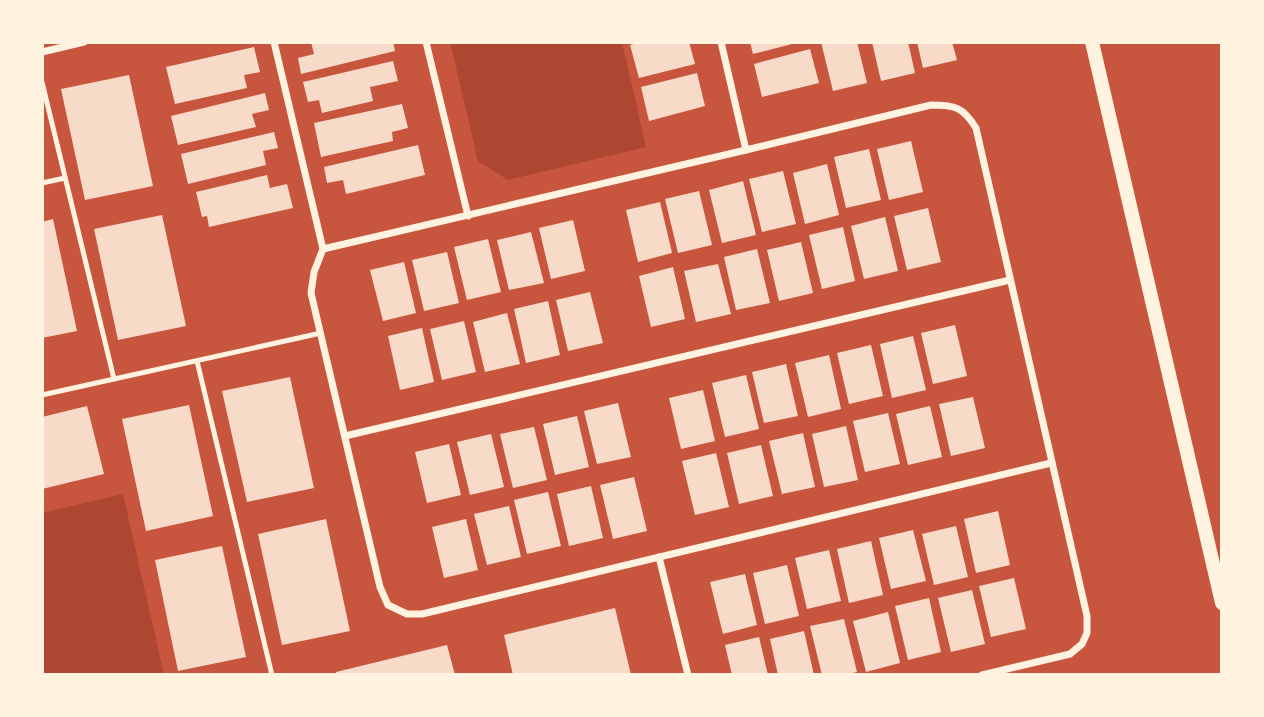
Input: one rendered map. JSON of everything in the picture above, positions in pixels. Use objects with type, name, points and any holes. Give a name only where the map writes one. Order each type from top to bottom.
[{"type":"main road","points":[[1092,42],[1222,603]]},
{"type":"street","points":[[42,52],[84,42]]},
{"type":"street","points":[[274,42],[323,249],[314,272],[312,293],[380,587],[388,605],[407,614],[422,614],[1051,463]]},
{"type":"street","points":[[426,42],[468,216]]},
{"type":"street","points":[[721,42],[746,150]]},
{"type":"street","points":[[323,249],[931,105],[952,105],[968,114],[976,128],[1087,616],[1087,633],[1082,644],[1070,654],[982,675]]},
{"type":"street","points":[[345,436],[1010,279]]},
{"type":"street","points":[[659,557],[688,675]]},
{"type":"lane","points":[[42,82],[114,379]]},
{"type":"lane","points":[[42,183],[65,177]]},
{"type":"lane","points":[[42,395],[321,332]]},
{"type":"lane","points":[[197,361],[272,675]]},
{"type":"shaded area","points":[[450,42],[622,42],[646,147],[508,180],[478,161]]},
{"type":"shaded area","points":[[123,494],[164,675],[42,675],[42,513]]},
{"type":"building","points":[[311,42],[393,42],[395,51],[301,74],[298,58],[314,54]]},
{"type":"building","points":[[641,42],[689,42],[695,64],[639,78],[630,45]]},
{"type":"building","points":[[750,42],[796,42],[796,43],[753,54]]},
{"type":"building","points":[[821,42],[857,42],[867,83],[833,91]]},
{"type":"building","points":[[872,42],[908,42],[915,73],[881,81]]},
{"type":"building","points":[[917,42],[952,42],[957,60],[923,68]]},
{"type":"building","points":[[254,47],[260,72],[244,75],[247,88],[175,104],[166,67]]},
{"type":"building","points":[[810,49],[819,83],[762,97],[754,64]]},
{"type":"building","points":[[393,61],[398,81],[370,87],[373,101],[322,113],[319,100],[308,102],[303,82]]},
{"type":"building","points":[[697,73],[705,106],[649,121],[641,87]]},
{"type":"building","points":[[129,75],[153,186],[85,200],[61,89]]},
{"type":"building","points":[[265,93],[269,110],[252,114],[256,127],[178,145],[171,116]]},
{"type":"building","points":[[402,104],[408,128],[392,132],[393,141],[321,157],[314,123]]},
{"type":"building","points":[[274,132],[278,148],[263,151],[266,165],[188,184],[181,154]]},
{"type":"building","points":[[911,141],[923,192],[889,200],[877,149]]},
{"type":"building","points":[[418,145],[425,175],[346,194],[343,180],[327,183],[324,167]]},
{"type":"building","points":[[869,149],[881,200],[846,208],[834,157]]},
{"type":"building","points":[[827,164],[839,215],[805,224],[793,173]]},
{"type":"building","points":[[783,171],[796,224],[762,232],[749,179]]},
{"type":"building","points":[[267,175],[270,188],[287,184],[293,208],[209,227],[207,216],[202,217],[196,192]]},
{"type":"building","points":[[743,181],[756,235],[722,243],[709,190]]},
{"type":"building","points":[[699,191],[712,245],[678,253],[665,199]]},
{"type":"building","points":[[660,202],[672,253],[638,262],[626,210]]},
{"type":"building","points":[[928,208],[941,262],[907,270],[894,216]]},
{"type":"building","points":[[162,215],[186,326],[118,340],[94,229]]},
{"type":"building","points":[[885,217],[898,271],[864,279],[851,226]]},
{"type":"building","points":[[53,219],[77,331],[42,338],[42,222]]},
{"type":"building","points":[[573,220],[585,271],[551,279],[539,228]]},
{"type":"building","points":[[843,227],[855,281],[822,289],[809,235]]},
{"type":"building","points":[[531,232],[544,283],[509,290],[497,240]]},
{"type":"building","points":[[488,239],[501,292],[467,300],[454,247]]},
{"type":"building","points":[[801,242],[813,293],[779,301],[767,250]]},
{"type":"building","points":[[757,249],[770,303],[736,310],[724,257]]},
{"type":"building","points":[[447,252],[459,303],[424,311],[412,260]]},
{"type":"building","points":[[404,262],[416,313],[383,321],[370,270]]},
{"type":"building","points":[[718,264],[731,314],[696,322],[684,271]]},
{"type":"building","points":[[673,267],[685,319],[651,327],[639,276]]},
{"type":"building","points":[[590,292],[603,343],[568,351],[556,300]]},
{"type":"building","points":[[548,301],[560,355],[526,363],[514,309]]},
{"type":"building","points":[[507,313],[520,364],[485,372],[473,322]]},
{"type":"building","points":[[464,321],[476,372],[442,380],[430,329]]},
{"type":"building","points":[[955,325],[967,376],[933,384],[921,333]]},
{"type":"building","points":[[422,328],[434,382],[400,390],[388,336]]},
{"type":"building","points":[[913,336],[926,390],[892,398],[880,344]]},
{"type":"building","points":[[871,345],[883,396],[849,404],[837,353]]},
{"type":"building","points":[[829,355],[841,409],[808,417],[795,363]]},
{"type":"building","points":[[786,364],[798,416],[764,423],[752,372]]},
{"type":"building","points":[[746,375],[759,429],[725,437],[712,383]]},
{"type":"building","points":[[290,377],[314,488],[247,502],[222,391]]},
{"type":"building","points":[[703,390],[715,441],[681,449],[669,398]]},
{"type":"building","points":[[973,397],[985,448],[951,456],[939,404]]},
{"type":"building","points":[[618,403],[631,457],[597,464],[584,411]]},
{"type":"building","points":[[189,405],[213,516],[146,531],[122,419]]},
{"type":"building","points":[[87,406],[104,474],[42,489],[42,417]]},
{"type":"building","points":[[930,406],[942,457],[908,465],[896,414]]},
{"type":"building","points":[[888,413],[900,464],[865,472],[853,421]]},
{"type":"building","points":[[577,416],[589,467],[555,475],[543,424]]},
{"type":"building","points":[[846,426],[858,480],[824,487],[812,434]]},
{"type":"building","points":[[534,427],[547,480],[513,488],[500,434]]},
{"type":"building","points":[[803,433],[815,487],[782,494],[769,441]]},
{"type":"building","points":[[491,434],[504,487],[470,495],[457,442]]},
{"type":"building","points":[[449,444],[461,495],[427,503],[415,452]]},
{"type":"building","points":[[761,445],[773,496],[739,504],[727,453]]},
{"type":"building","points":[[716,453],[729,507],[695,515],[682,461]]},
{"type":"building","points":[[634,477],[647,531],[613,539],[600,485]]},
{"type":"building","points":[[591,486],[603,538],[569,546],[557,494]]},
{"type":"building","points":[[548,492],[561,546],[527,554],[514,500]]},
{"type":"building","points":[[509,506],[521,557],[487,565],[474,514]]},
{"type":"building","points":[[998,511],[1010,565],[976,573],[964,519]]},
{"type":"building","points":[[326,519],[350,631],[282,645],[258,534]]},
{"type":"building","points":[[466,519],[478,570],[444,578],[432,527]]},
{"type":"building","points":[[956,526],[968,577],[934,585],[922,534]]},
{"type":"building","points":[[913,530],[926,581],[891,589],[879,538]]},
{"type":"building","points":[[871,541],[883,595],[849,603],[837,549]]},
{"type":"building","points":[[222,546],[246,657],[178,671],[155,560]]},
{"type":"building","points":[[829,550],[841,601],[807,609],[795,558]]},
{"type":"building","points":[[787,565],[799,616],[765,624],[753,573]]},
{"type":"building","points":[[745,574],[757,625],[723,634],[710,582]]},
{"type":"building","points":[[1014,578],[1026,629],[991,637],[979,586]]},
{"type":"building","points":[[972,590],[985,644],[951,652],[938,598]]},
{"type":"building","points":[[929,598],[941,652],[908,660],[895,606]]},
{"type":"building","points":[[615,608],[631,675],[513,675],[504,635]]},
{"type":"building","points":[[888,612],[900,663],[866,672],[853,621]]},
{"type":"building","points":[[844,619],[857,672],[822,675],[810,626]]},
{"type":"building","points":[[804,631],[814,675],[778,675],[770,639]]},
{"type":"building","points":[[759,637],[768,675],[732,675],[725,645]]},
{"type":"building","points":[[447,645],[455,675],[337,675],[336,672]]}]
